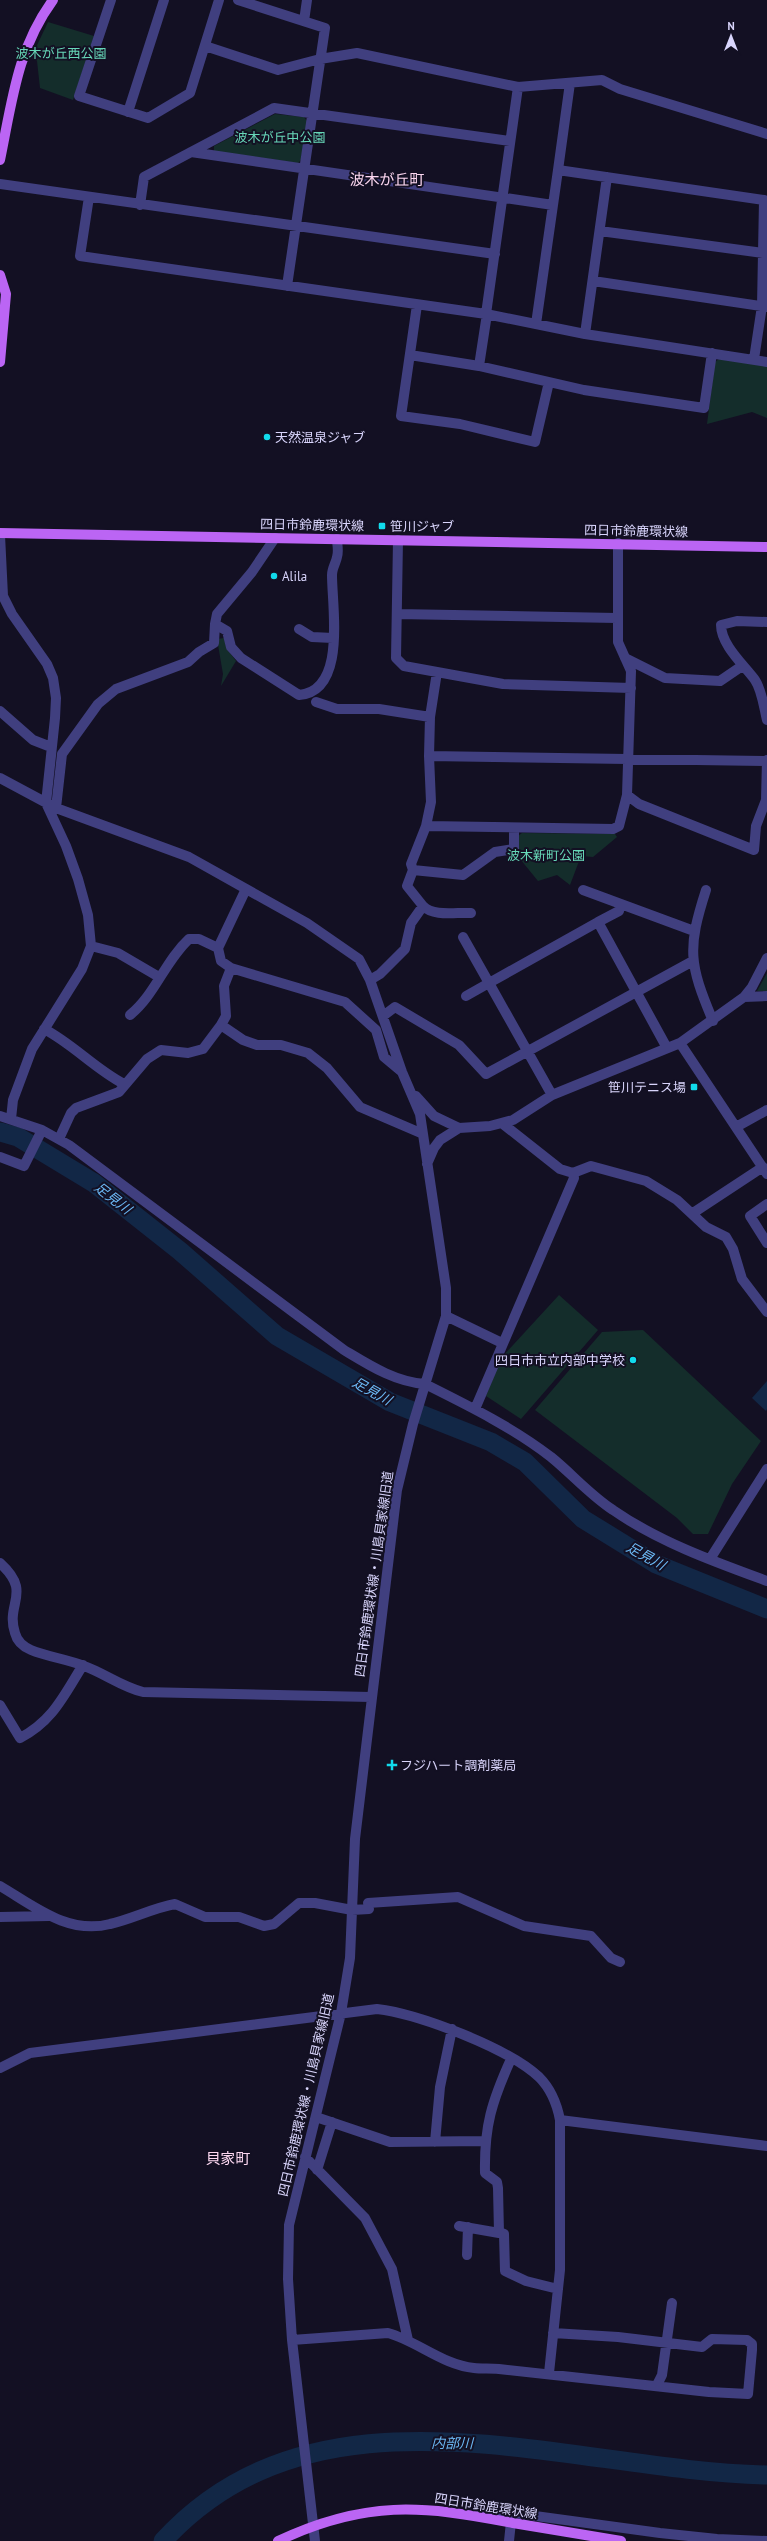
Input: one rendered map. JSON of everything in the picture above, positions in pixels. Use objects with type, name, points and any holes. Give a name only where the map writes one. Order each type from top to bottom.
[{"type":"main road","points":[[0,160],[21,59],[37,24],[53,0]]},
{"type":"main road","points":[[0,275],[6,294],[0,362]]},
{"type":"main road","name":"四日市鈴鹿環状線","points":[[0,534],[618,543],[767,547]]},
{"type":"main road","name":"四日市鈴鹿環状線","points":[[278,2541],[313,2525],[351,2514],[387,2509],[422,2509],[477,2515],[621,2541]]},
{"type":"street","points":[[111,0],[79,96],[148,118],[190,93],[220,0]]},
{"type":"street","points":[[128,112],[164,0]]},
{"type":"street","points":[[238,0],[325,28],[288,286]]},
{"type":"street","points":[[304,21],[306,0]]},
{"type":"street","points":[[205,46],[278,70],[320,59],[357,54],[518,86],[602,80],[620,89],[767,134]]},
{"type":"street","points":[[536,324],[570,83]]},
{"type":"street","points":[[479,366],[518,86]]},
{"type":"street","points":[[140,205],[144,177],[274,108],[510,141]]},
{"type":"street","points":[[191,152],[553,204]]},
{"type":"street","points":[[558,170],[764,200],[763,253],[765,306],[754,359]]},
{"type":"street","points":[[585,334],[607,177]]},
{"type":"street","points":[[0,184],[495,254]]},
{"type":"street","points":[[89,197],[80,256],[486,314],[585,334],[767,362]]},
{"type":"street","points":[[600,231],[763,253]]},
{"type":"street","points":[[593,281],[765,306]]},
{"type":"street","points":[[417,305],[401,416],[460,424],[535,442],[549,382]]},
{"type":"street","points":[[410,355],[479,366],[584,390],[704,408],[712,353]]},
{"type":"street","points":[[0,534],[3,596],[12,614],[47,664],[53,678],[56,698],[46,802],[66,846],[78,879],[88,915],[91,946],[82,969],[44,1029],[21,1073],[13,1100],[11,1118]]},
{"type":"street","points":[[56,808],[62,754],[98,704],[116,689],[188,662],[199,652],[214,643],[217,614],[252,572],[275,538]]},
{"type":"street","points":[[215,624],[227,631],[231,647],[241,658],[299,695],[310,694],[326,679],[332,660],[332,572],[338,556],[337,539]]},
{"type":"street","points":[[398,540],[396,658],[404,666],[503,684],[631,688]]},
{"type":"street","points":[[426,826],[613,829],[619,826],[627,795],[630,758],[631,671],[618,642],[618,543]]},
{"type":"street","points":[[397,614],[617,618]]},
{"type":"street","points":[[767,622],[737,621],[721,625],[721,632],[742,666],[756,682],[767,720]]},
{"type":"street","points":[[299,629],[312,637],[333,638]]},
{"type":"street","points":[[625,658],[666,678],[720,681],[742,666]]},
{"type":"street","points":[[436,672],[430,717],[429,756],[431,802],[426,826],[411,864],[413,870],[407,886],[422,906],[427,910],[438,913],[471,913]]},
{"type":"street","points":[[316,702],[337,709],[379,709],[430,717]]},
{"type":"street","points":[[0,711],[33,740],[51,747]]},
{"type":"street","points":[[429,756],[767,761],[766,800],[756,826],[754,850],[639,804],[627,795]]},
{"type":"street","name":"四日市鈴鹿環状線・川島貝家線旧道","points":[[0,778],[56,808],[189,857],[307,923],[359,959],[370,980],[402,1072],[420,1114],[444,1274],[446,1316],[439,1346],[424,1386],[413,1424],[397,1490],[355,1839],[350,1958],[341,2013],[305,2157],[290,2225],[288,2279],[292,2340],[314,2541]]},
{"type":"street","points":[[413,870],[463,875],[495,852],[514,849],[514,828]]},
{"type":"street","points":[[246,889],[218,948],[218,957],[231,968],[345,1002],[376,1030],[384,1057],[402,1072]]},
{"type":"street","points":[[583,890],[694,931]]},
{"type":"street","points":[[706,890],[694,931],[693,961],[701,992],[713,1021]]},
{"type":"street","points":[[370,980],[380,974],[404,949],[411,923],[422,906]]},
{"type":"street","points":[[466,996],[619,911]]},
{"type":"street","points":[[598,922],[667,1048]]},
{"type":"street","points":[[463,937],[552,1095]]},
{"type":"street","points":[[130,1015],[141,1007],[159,978],[189,939],[199,939],[218,948]]},
{"type":"street","points":[[91,946],[118,953],[159,978]]},
{"type":"street","points":[[427,1165],[434,1148],[440,1140],[459,1128],[503,1124],[552,1095],[680,1043],[713,1021],[744,997],[752,987],[767,958]]},
{"type":"street","points":[[383,1016],[395,1007],[443,1034],[459,1045],[486,1074],[693,961]]},
{"type":"street","points":[[59,1139],[71,1113],[76,1108],[111,1097],[119,1092],[146,1059],[161,1050],[188,1053],[203,1049],[226,1016],[224,986],[231,968]]},
{"type":"street","points":[[744,997],[767,996]]},
{"type":"street","points":[[221,1025],[243,1040],[257,1045],[281,1045],[308,1054],[327,1068],[360,1107],[423,1134]]},
{"type":"street","points":[[376,1030],[387,1026]]},
{"type":"street","points":[[44,1029],[60,1038],[94,1064],[124,1084]]},
{"type":"street","points":[[680,1043],[765,1170],[692,1213]]},
{"type":"street","points":[[410,1088],[434,1116],[459,1128]]},
{"type":"street","points":[[736,1127],[767,1110]]},
{"type":"street","points":[[0,1116],[11,1118],[59,1139],[111,1174],[344,1350],[385,1374],[424,1386],[506,1425],[551,1457],[614,1511],[651,1532],[710,1559],[767,1581]]},
{"type":"street","points":[[503,1124],[560,1169],[573,1173],[591,1166],[646,1181],[677,1200],[706,1227],[726,1236],[733,1249],[742,1278],[767,1312]]},
{"type":"street","points":[[0,1157],[24,1166],[41,1131]]},
{"type":"street","points":[[475,1409],[574,1178],[573,1173]]},
{"type":"street","points":[[767,1204],[750,1216],[767,1242]]},
{"type":"street","points":[[446,1316],[502,1343]]},
{"type":"street","points":[[710,1559],[767,1469]]},
{"type":"street","points":[[0,1563],[15,1578],[18,1594],[14,1632],[19,1641],[30,1650],[83,1665],[143,1692],[371,1697]]},
{"type":"street","points":[[0,1705],[20,1738],[39,1728],[55,1710],[83,1665]]},
{"type":"street","points":[[0,1886],[49,1916],[75,1925],[108,1925],[175,1904],[205,1917],[239,1917],[264,1926],[274,1924],[298,1903],[315,1903],[352,1910],[368,1906],[458,1897],[524,1926],[591,1936],[611,1958],[620,1962]]},
{"type":"street","points":[[0,1918],[49,1916]]},
{"type":"street","points":[[0,2068],[30,2053],[341,2013],[386,2010],[452,2029],[511,2058],[533,2072],[546,2085],[556,2104],[560,2120],[562,2155],[558,2288],[549,2373]]},
{"type":"street","points":[[435,2142],[440,2087],[452,2029]]},
{"type":"street","points":[[499,2232],[498,2188],[497,2182],[485,2173],[484,2141],[490,2112],[511,2058]]},
{"type":"street","points":[[316,2117],[390,2142],[484,2141]]},
{"type":"street","points":[[560,2120],[767,2146]]},
{"type":"street","points":[[317,2170],[332,2122]]},
{"type":"street","points":[[305,2157],[365,2218],[392,2269],[408,2340]]},
{"type":"street","points":[[467,2255],[463,2226],[499,2232],[504,2234],[505,2271],[526,2281],[558,2288]]},
{"type":"street","points":[[657,2385],[662,2375],[672,2303]]},
{"type":"street","points":[[292,2340],[388,2333],[408,2340],[457,2364],[473,2368],[549,2373],[748,2394],[752,2350],[751,2342],[736,2339],[712,2339],[702,2347],[618,2337],[553,2333]]},
{"type":"street","points":[[477,2515],[491,2510],[497,2510],[660,2533],[717,2539],[767,2541]]},
{"type":"street","points":[[509,2541],[512,2522]]},
{"type":"green space","name":"波木が丘西公園","points":[[48,22],[94,36],[73,100],[40,88],[37,61],[31,58]]},
{"type":"green space","name":"波木が丘中公園","points":[[275,114],[304,117],[307,121],[301,160],[298,163],[214,151],[214,146]]},
{"type":"green space","points":[[719,359],[767,366],[767,418],[752,412],[707,424],[715,362]]},
{"type":"green space","points":[[224,638],[227,649],[236,661],[221,686],[223,674],[217,639]]},
{"type":"green space","name":"波木新町公園","points":[[522,833],[615,834],[617,837],[593,857],[581,856],[570,885],[557,875],[538,881],[516,854],[518,836]]},
{"type":"green space","points":[[767,973],[767,991],[757,991]]},
{"type":"green space","points":[[559,1295],[598,1330],[521,1419],[486,1396],[501,1358]]},
{"type":"green space","points":[[643,1330],[761,1441],[732,1484],[708,1534],[693,1534],[677,1518],[535,1410],[602,1332]]},
{"type":"water","points":[[767,1381],[767,1409],[766,1411],[752,1398]]},
{"type":"waterway","name":"足見川","points":[[0,1132],[18,1137],[94,1183],[180,1251],[277,1336],[390,1402],[491,1442],[525,1462],[583,1519],[656,1564],[767,1609]]},
{"type":"waterway","name":"内部川","points":[[163,2541],[226,2489],[296,2458],[371,2443],[450,2442],[531,2449],[691,2470],[767,2475]]},
{"type":"place","name":"天然温泉ジャブ","points":[[267,437]]},
{"type":"place","name":"笹川ジャブ","points":[[382,526]]},
{"type":"place","name":"Alila","points":[[274,576]]},
{"type":"place","name":"笹川テニス場","points":[[694,1087]]},
{"type":"place","name":"四日市市立内部中学校","points":[[633,1360]]},
{"type":"place","name":"フジハート調剤薬局","points":[[392,1765]]},
{"type":"district","name":"波木が丘町","points":[[387,179]]},
{"type":"district","name":"貝家町","points":[[228,2158]]}]
